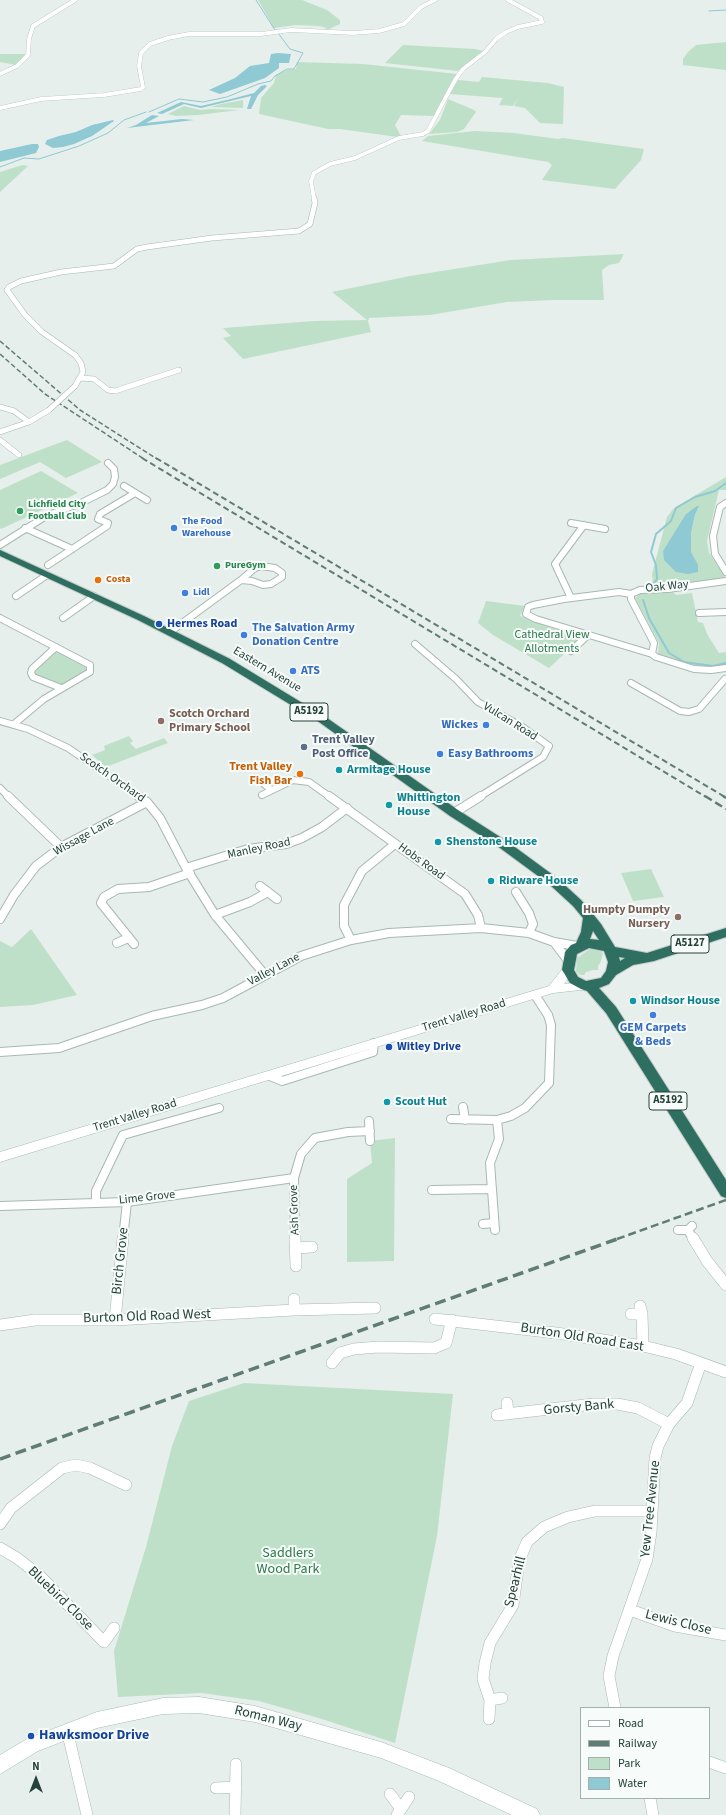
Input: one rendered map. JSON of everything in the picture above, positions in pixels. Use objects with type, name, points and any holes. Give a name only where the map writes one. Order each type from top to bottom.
[{"type":"highway","name":"Eastern Avenue","points":[[0,553],[48,570],[94,596],[170,632],[226,661],[323,720],[454,813],[539,869],[578,903],[597,927],[609,949]]},
{"type":"highway","points":[[579,945],[589,943],[609,949],[614,962],[610,974],[605,981],[588,986],[574,980],[569,966],[571,952],[579,945],[587,932],[589,917]]},
{"type":"highway","name":"A5127","points":[[610,974],[630,961],[654,956],[726,932]]},
{"type":"highway","name":"A5127","points":[[609,949],[639,955],[654,956]]},
{"type":"highway","name":"A5192","points":[[610,974],[606,990],[611,1010]]},
{"type":"highway","name":"A5192","points":[[588,986],[611,1010],[726,1192]]},
{"type":"street","points":[[0,74],[17,66],[28,55],[29,39],[33,26],[75,0]]},
{"type":"street","points":[[0,108],[41,99],[69,96],[104,95],[141,89],[143,87],[140,66],[141,53],[150,44],[168,38],[189,34],[261,34],[291,30],[353,33],[379,31],[404,24],[421,7],[434,0]]},
{"type":"street","points":[[0,432],[30,422],[49,410],[75,386],[81,378],[83,372],[81,363],[75,355],[42,332],[25,315],[7,290],[9,287],[21,282],[61,272],[114,266],[137,249],[147,247],[212,238],[299,231],[306,228],[310,224],[315,203],[311,181],[314,173],[330,164],[355,158],[399,138],[423,134],[428,131],[455,80],[463,69],[483,54],[496,39],[506,32],[518,27],[542,22],[541,18],[508,0]]},
{"type":"street","points":[[81,378],[94,379],[108,390],[116,391],[179,370]]},
{"type":"street","points":[[0,407],[14,411],[30,422]]},
{"type":"street","points":[[0,440],[19,455]]},
{"type":"street","points":[[0,545],[46,516],[81,503],[107,490],[114,484],[115,477],[114,469],[108,463]]},
{"type":"street","points":[[124,486],[147,500]]},
{"type":"street","points":[[16,596],[72,549],[107,526],[108,523],[98,519],[100,514],[136,493]]},
{"type":"street","points":[[726,503],[720,507],[714,536],[715,554],[726,572]]},
{"type":"street","points":[[571,523],[605,529]]},
{"type":"street","points":[[571,598],[555,564],[584,525]]},
{"type":"street","points":[[25,528],[72,549]]},
{"type":"street","points":[[170,632],[255,568],[261,566],[275,568],[282,573],[282,577],[271,584],[263,585],[252,581],[241,580]]},
{"type":"street","name":"Oak Way","points":[[652,654],[654,643],[631,599],[631,594],[640,590],[668,589],[726,581]]},
{"type":"street","points":[[631,594],[619,592],[571,598],[533,605],[528,607],[526,614],[536,619],[652,654],[656,657],[694,669],[717,670],[726,668]]},
{"type":"street","points":[[63,618],[94,596]]},
{"type":"street","points":[[699,613],[726,612]]},
{"type":"street","points":[[0,619],[85,661],[90,665],[90,672],[44,699],[14,724]]},
{"type":"street","points":[[571,651],[588,635]]},
{"type":"street","name":"Vulcan Road","points":[[415,644],[426,647],[478,702],[521,726],[549,746],[543,757],[454,813]]},
{"type":"street","points":[[56,647],[32,669],[30,673],[33,677],[61,688]]},
{"type":"street","points":[[631,683],[680,710],[689,712],[699,709],[726,680],[717,670]]},
{"type":"street","name":"Scotch Orchard","points":[[0,721],[28,728],[68,748],[147,802],[160,818],[188,870],[215,915],[266,974]]},
{"type":"street","name":"Hobs Road","points":[[262,795],[293,780],[310,782],[464,894],[478,915],[481,928]]},
{"type":"street","points":[[262,782],[271,790]]},
{"type":"street","points":[[0,788],[61,847]]},
{"type":"street","name":"Wissage Lane","points":[[0,919],[14,895],[36,866],[61,847],[147,802]]},
{"type":"street","name":"Manley Road","points":[[128,938],[101,903],[104,897],[118,889],[149,887],[188,870],[248,849],[286,844],[302,838],[322,827],[347,808]]},
{"type":"street","points":[[351,940],[344,926],[344,905],[362,871],[395,844]]},
{"type":"street","points":[[260,886],[277,899]]},
{"type":"street","points":[[215,915],[250,902],[268,892]]},
{"type":"street","points":[[516,892],[529,913],[533,924],[529,933]]},
{"type":"street","name":"Valley Lane","points":[[0,1052],[59,1048],[152,1016],[209,1003],[222,998],[301,956],[351,940],[389,933],[481,928],[529,933],[554,942],[579,945]]},
{"type":"street","points":[[117,943],[128,938],[134,944]]},
{"type":"street","points":[[554,942],[569,966],[554,989]]},
{"type":"street","name":"Trent Valley Road","points":[[0,1158],[554,989],[588,986]]},
{"type":"street","points":[[451,1120],[497,1120],[511,1116],[525,1108],[549,1083],[551,1025],[548,1015],[535,995]]},
{"type":"street","points":[[463,1107],[465,1120]]},
{"type":"street","points":[[96,1202],[96,1191],[123,1135],[219,1108]]},
{"type":"street","points":[[483,1224],[494,1227],[490,1163],[499,1139],[497,1120]]},
{"type":"street","name":"Ash Grove","points":[[296,1266],[294,1178],[301,1154],[315,1138],[348,1132],[370,1136],[369,1121]]},
{"type":"street","name":"Lime Grove","points":[[0,1206],[127,1202],[294,1178]]},
{"type":"street","points":[[432,1190],[491,1189]]},
{"type":"street","name":"Birch Grove","points":[[115,1320],[127,1202]]},
{"type":"street","points":[[686,1229],[707,1262],[726,1284]]},
{"type":"street","name":"Ash Grove","points":[[296,1248],[312,1247]]},
{"type":"street","points":[[294,1299],[294,1310]]},
{"type":"street","name":"Burton Old Road West","points":[[0,1325],[35,1320],[115,1320],[294,1310],[375,1308]]},
{"type":"street","points":[[638,1311],[643,1346]]},
{"type":"street","name":"Burton Old Road East","points":[[435,1318],[556,1333],[643,1346],[676,1354],[726,1372]]},
{"type":"street","points":[[332,1364],[340,1353],[354,1349],[378,1347],[434,1348],[446,1343],[452,1320]]},
{"type":"street","name":"Yew Tree Avenue","points":[[615,1707],[610,1676],[613,1656],[647,1559],[651,1532],[650,1511],[655,1458],[658,1446],[669,1424],[687,1403],[701,1363]]},
{"type":"street","name":"Gorsty Bank","points":[[507,1403],[503,1414],[580,1405],[618,1404],[638,1408],[669,1424]]},
{"type":"street","points":[[0,1524],[11,1508],[54,1480],[62,1468],[76,1465],[90,1468],[126,1485]]},
{"type":"street","name":"Spearhill","points":[[489,1719],[496,1699],[483,1679],[484,1663],[490,1644],[513,1605],[517,1585],[519,1561],[528,1542],[544,1527],[568,1517],[594,1511],[650,1511]]},
{"type":"street","name":"Bluebird Close","points":[[0,1548],[40,1576],[104,1642],[114,1628]]},
{"type":"street","name":"Lewis Close","points":[[630,1610],[674,1626],[726,1635]]},
{"type":"street","name":"Roman Way","points":[[0,1765],[33,1745],[67,1730],[97,1720],[163,1706],[199,1705],[255,1714],[393,1754],[443,1774],[531,1815]]},
{"type":"street","points":[[67,1730],[87,1815]]},
{"type":"street","points":[[710,1762],[726,1768]]},
{"type":"street","points":[[235,1815],[236,1764]]},
{"type":"street","points":[[216,1788],[236,1787]]},
{"type":"street","points":[[390,1794],[399,1812],[409,1798]]},
{"type":"street","points":[[650,1799],[653,1815]]},
{"type":"green space","points":[[258,0],[302,0],[327,10],[340,20],[340,24],[327,30],[324,29],[327,28],[319,26],[296,25],[274,28]]},
{"type":"green space","points":[[726,42],[726,70],[683,65],[683,59],[696,45]]},
{"type":"green space","points":[[403,45],[475,49],[483,51],[458,71],[385,63]]},
{"type":"green space","points":[[0,54],[26,54],[16,65],[0,62]]},
{"type":"green space","points":[[297,62],[363,64],[457,74],[434,116],[401,115],[395,125],[401,136],[398,137],[340,129],[328,129],[259,114],[261,98],[274,83],[276,75],[287,70],[296,69]]},
{"type":"green space","points":[[482,77],[548,83],[564,87],[563,124],[540,123],[525,108],[514,106],[518,98],[513,106],[499,105],[503,97],[450,94],[458,80],[479,82]]},
{"type":"green space","points":[[448,99],[476,112],[464,129],[457,132],[429,134],[440,120]]},
{"type":"green space","points":[[243,100],[243,108],[211,107],[221,104]]},
{"type":"green space","points":[[184,106],[200,110],[240,110],[198,115],[176,116],[168,114]]},
{"type":"green space","points":[[475,131],[514,133],[558,139],[563,138],[644,149],[641,160],[615,189],[542,180],[552,165],[548,162],[422,141],[428,136]]},
{"type":"green space","points":[[23,165],[28,166],[0,192],[0,172]]},
{"type":"green space","points":[[624,254],[619,263],[609,265],[602,270],[604,300],[507,302],[430,315],[369,318],[368,321],[371,332],[243,359],[223,338],[231,336],[223,328],[314,321],[367,320],[332,292],[410,276],[511,260]]},
{"type":"green space","points":[[67,440],[102,462],[66,478],[40,462],[0,479],[0,465]]},
{"type":"green space","name":"Lichfield City Football Club","points":[[41,471],[78,493],[1,529],[0,490]]},
{"type":"green space","points":[[726,477],[726,490],[719,490],[707,541],[709,553],[725,576],[722,579],[653,587],[652,574],[667,517],[674,508]],"holes":[[[699,506],[695,515],[691,533],[691,552],[686,514]]]},
{"type":"green space","points":[[672,591],[676,595],[692,593],[698,622],[703,623],[707,634],[719,653],[726,652],[726,664],[713,667],[695,666],[658,654],[659,643],[635,598],[641,593]]},
{"type":"green space","name":"Cathedral View Allotments","points":[[486,601],[525,606],[520,616],[580,639],[549,668],[493,635],[478,623]]},
{"type":"green space","points":[[60,651],[86,665],[87,670],[61,686],[34,674],[35,670],[53,653]]},
{"type":"green space","points":[[129,736],[133,741],[130,743],[136,749],[164,738],[168,743],[106,767],[92,755],[105,750],[104,746]]},
{"type":"green space","points":[[651,869],[664,897],[633,901],[621,873]]},
{"type":"green space","points":[[31,929],[77,995],[33,1005],[0,1007],[0,941],[12,947]]},
{"type":"green space","points":[[590,949],[598,949],[603,953],[598,970],[593,970],[586,972],[584,975],[580,975],[576,971],[577,958]]},
{"type":"green space","points":[[395,1138],[394,1261],[347,1262],[347,1179],[372,1163],[370,1141]]},
{"type":"green space","name":"Saddlers Wood Park","points":[[244,1383],[453,1394],[437,1536],[395,1743],[322,1719],[259,1701],[202,1693],[118,1697],[114,1651],[146,1547],[172,1446],[189,1401]]},
{"type":"water","points":[[271,54],[291,54],[289,63],[279,63],[279,68],[265,78],[220,94],[209,90],[235,78],[250,66],[269,63]]},
{"type":"water","points":[[261,86],[267,86],[258,95],[251,109],[247,109],[251,96],[201,108],[184,104],[162,114],[157,113],[181,102],[201,106],[231,99],[254,93]]},
{"type":"water","points":[[152,115],[159,116],[146,123],[182,119],[194,120],[127,128],[136,125]]},
{"type":"water","points":[[114,121],[92,136],[74,144],[53,148],[45,144],[47,140],[76,132],[92,125]]},
{"type":"water","points":[[38,144],[39,147],[36,153],[0,162],[0,151]]},
{"type":"water","points":[[699,506],[695,515],[691,533],[691,552],[698,565],[698,572],[688,574],[676,572],[664,560],[663,551],[686,514]]},
{"type":"waterway","points":[[256,0],[275,30]]},
{"type":"waterway","points":[[709,11],[726,10]]},
{"type":"waterway","points":[[149,112],[179,99],[203,102],[227,97],[258,84],[271,81],[275,76],[287,69],[294,69],[303,53],[290,49],[278,33]]},
{"type":"waterway","points":[[0,167],[24,158],[39,159],[79,146],[108,133],[124,120],[146,112]]},
{"type":"waterway","points":[[653,584],[657,579],[656,565],[651,552],[656,534],[671,521],[676,508],[695,497],[715,491],[726,483]]},
{"type":"waterway","points":[[643,600],[649,618],[669,653],[684,662],[713,666],[726,663]]},
{"type":"railway","points":[[0,341],[80,410],[157,459]]},
{"type":"railway","points":[[0,354],[45,394],[144,459]]},
{"type":"railway","points":[[142,458],[706,797]]},
{"type":"railway","points":[[156,458],[725,797]]},
{"type":"railway","points":[[705,796],[726,809]]},
{"type":"railway","points":[[617,1239],[726,1200]]},
{"type":"railway","points":[[0,1459],[620,1238]]},
{"type":"place","name":"Lichfield City Football Club","points":[[20,511]]},
{"type":"place","name":"The Food Warehouse","points":[[174,528]]},
{"type":"place","name":"PureGym","points":[[217,566]]},
{"type":"place","name":"Costa","points":[[98,580]]},
{"type":"place","name":"Lidl","points":[[185,593]]},
{"type":"place","name":"Hermes Road","points":[[159,624]]},
{"type":"place","name":"The Salvation Army Donation Centre","points":[[244,635]]},
{"type":"place","name":"ATS","points":[[293,671]]},
{"type":"place","name":"Scotch Orchard Primary School","points":[[161,721]]},
{"type":"place","name":"Wickes","points":[[486,725]]},
{"type":"place","name":"Trent Valley Post Office","points":[[304,747]]},
{"type":"place","name":"Easy Bathrooms","points":[[440,754]]},
{"type":"place","name":"Armitage House","points":[[339,770]]},
{"type":"place","name":"Trent Valley Fish Bar","points":[[300,774]]},
{"type":"place","name":"Whittington House","points":[[389,805]]},
{"type":"place","name":"Shenstone House","points":[[438,842]]},
{"type":"place","name":"Ridware House","points":[[491,881]]},
{"type":"place","name":"Humpty Dumpty Nursery","points":[[678,917]]},
{"type":"place","name":"Windsor House","points":[[633,1001]]},
{"type":"place","name":"GEM Carpets & Beds","points":[[653,1015]]},
{"type":"place","name":"Witley Drive","points":[[389,1047]]},
{"type":"place","name":"Scout Hut","points":[[387,1102]]},
{"type":"place","name":"Hawksmoor Drive","points":[[31,1736]]}]
